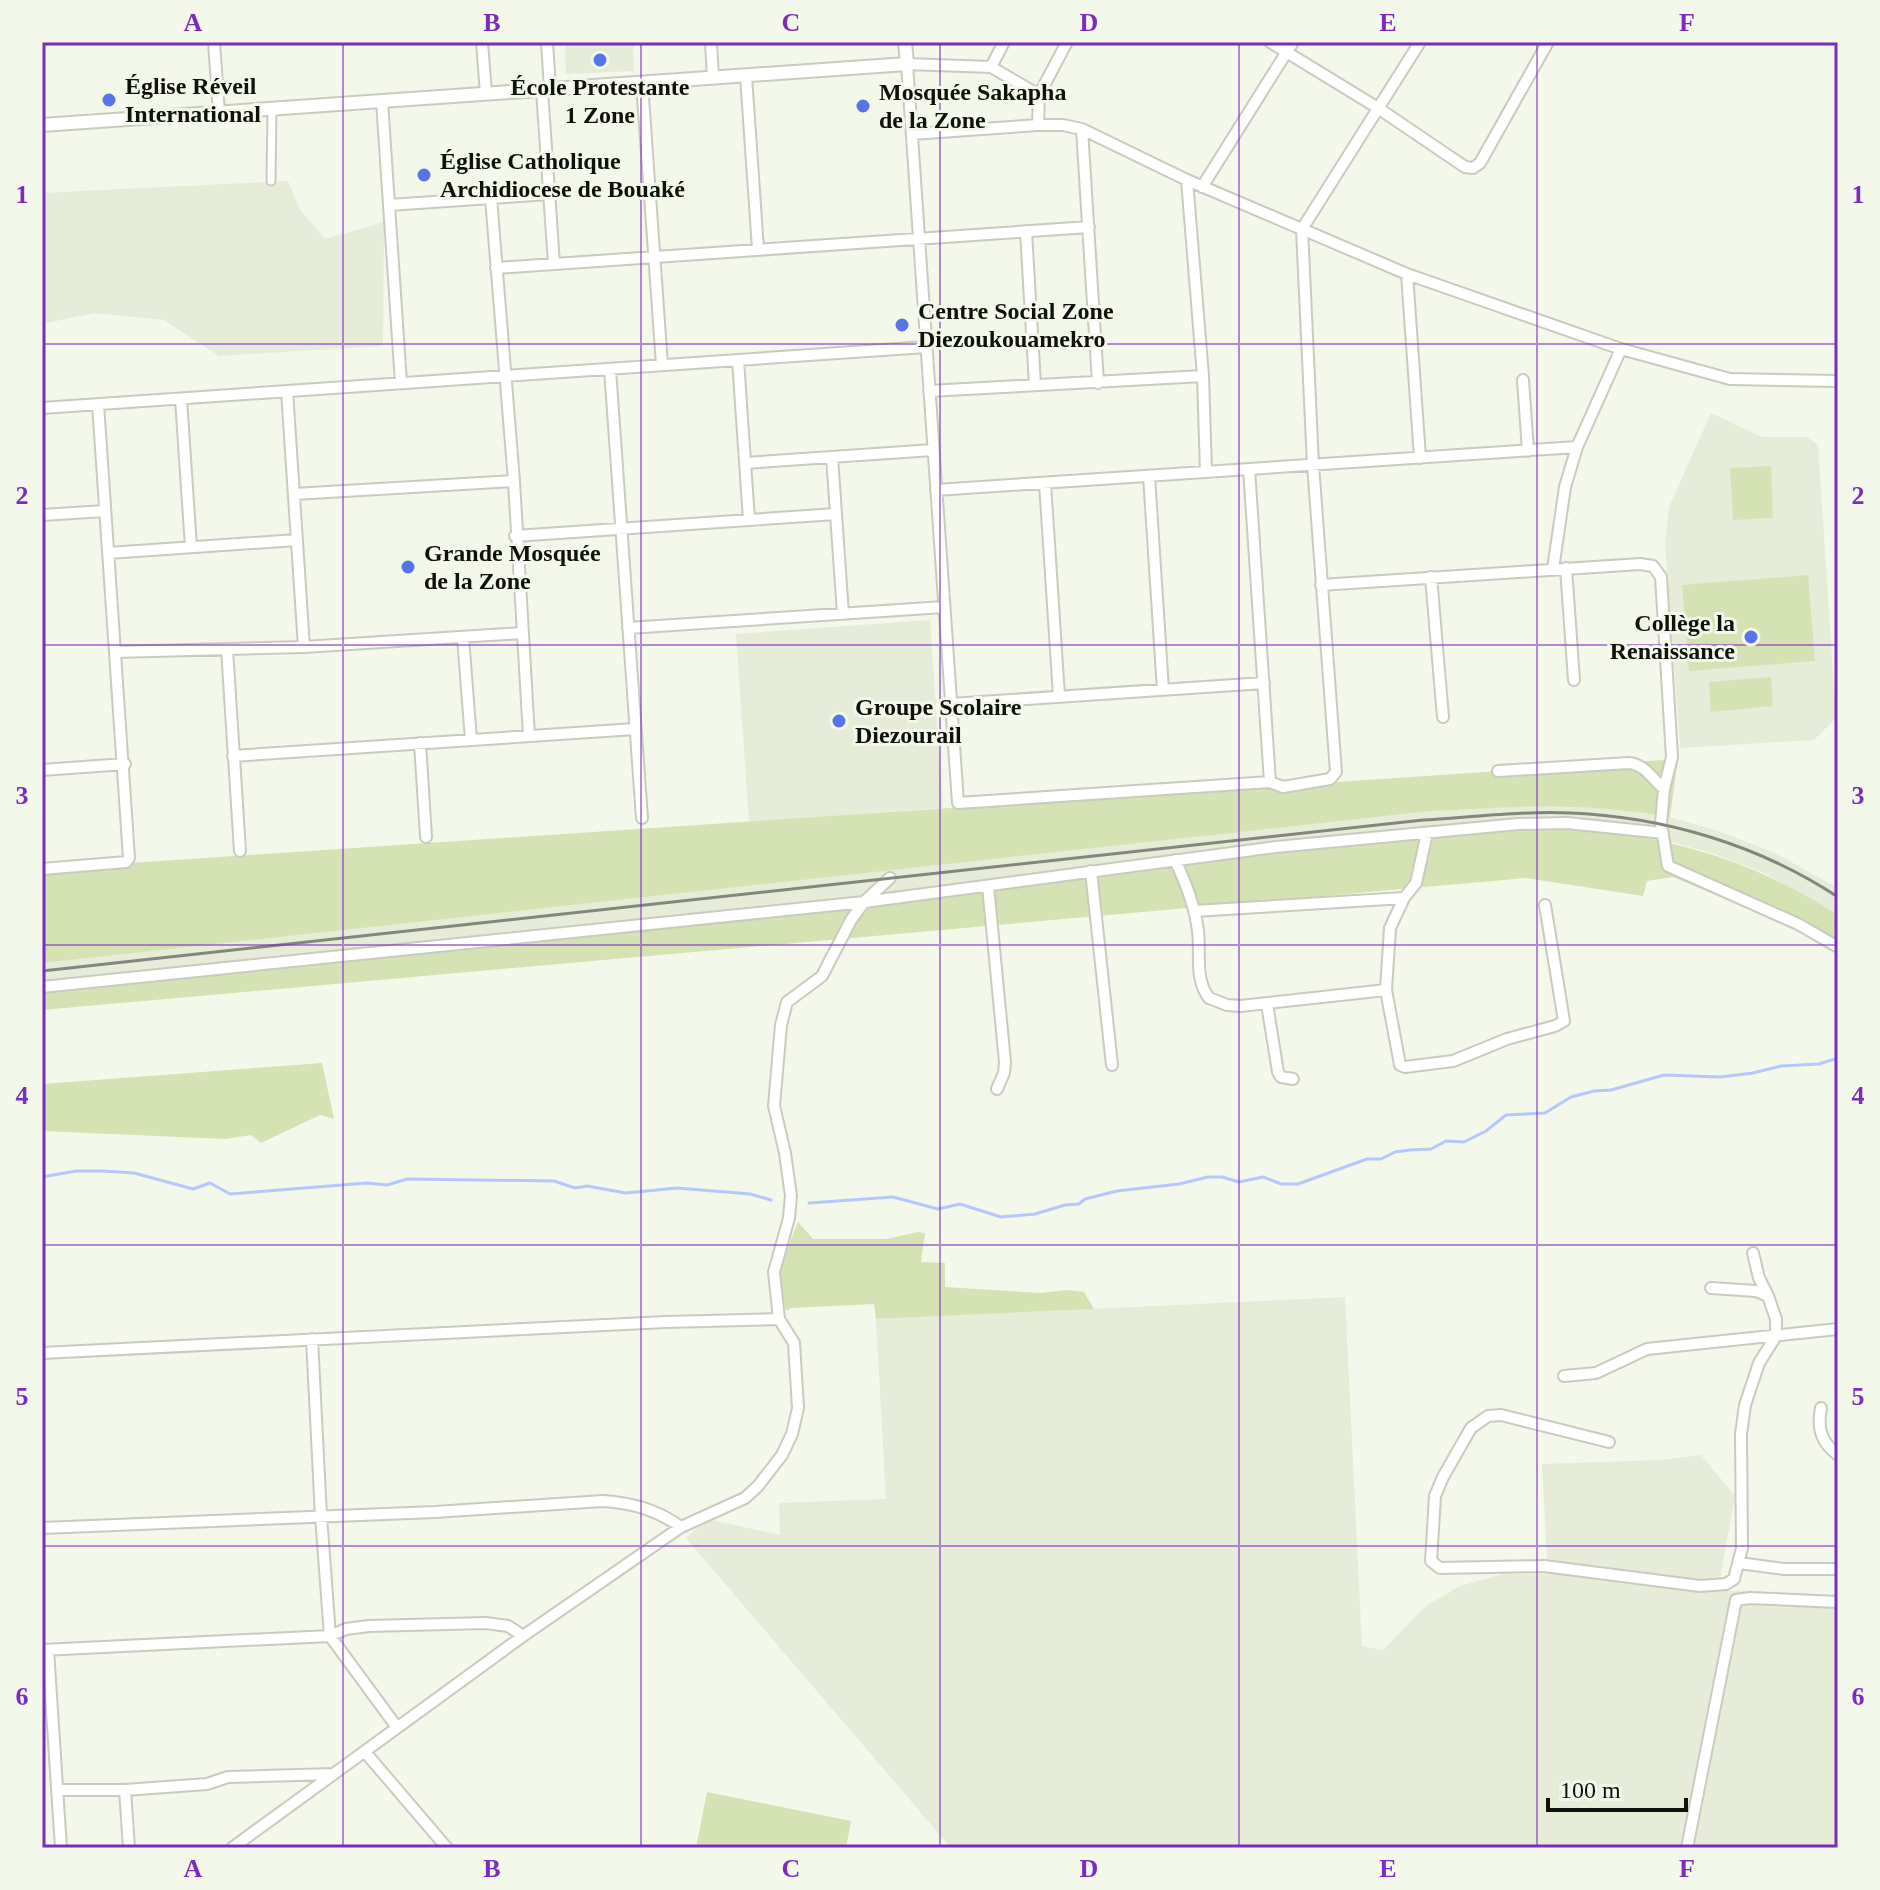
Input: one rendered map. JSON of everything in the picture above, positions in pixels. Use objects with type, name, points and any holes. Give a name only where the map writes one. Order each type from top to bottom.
[{"type":"street","points":[[214,42],[219,112]]},
{"type":"street","points":[[482,42],[486,94]]},
{"type":"street","points":[[547,42],[549,194],[554,264]]},
{"type":"street","points":[[711,42],[713,78]]},
{"type":"street","points":[[905,42],[958,803],[1270,782],[1283,787],[1330,779],[1336,772],[1313,465],[1302,229],[1420,42]]},
{"type":"street","points":[[991,67],[1004,42]]},
{"type":"street","points":[[1038,125],[1039,95],[1067,42]]},
{"type":"street","points":[[1270,42],[1378,108],[1465,167],[1473,168],[1480,163],[1548,42]]},
{"type":"street","points":[[1202,187],[1293,42]]},
{"type":"street","points":[[42,125],[907,64],[991,67],[1039,95]]},
{"type":"street","points":[[746,76],[758,249]]},
{"type":"street","points":[[642,83],[662,365]]},
{"type":"street","points":[[382,101],[401,383]]},
{"type":"street","points":[[271,181],[272,109]]},
{"type":"street","points":[[912,134],[1038,125],[1082,129],[1202,187],[1407,274],[1621,349],[1730,379],[1838,381]]},
{"type":"street","points":[[1082,129],[1098,383]]},
{"type":"street","points":[[1187,180],[1203,376],[1206,472]]},
{"type":"street","points":[[389,205],[549,194]]},
{"type":"street","points":[[491,198],[514,481],[529,736]]},
{"type":"street","points":[[496,268],[1089,227]]},
{"type":"street","points":[[1026,231],[1035,385]]},
{"type":"street","points":[[1407,274],[1420,458]]},
{"type":"street","points":[[42,408],[926,347]]},
{"type":"street","points":[[1553,569],[1565,487],[1577,447],[1621,349]]},
{"type":"street","points":[[738,360],[749,520]]},
{"type":"street","points":[[610,369],[642,818]]},
{"type":"street","points":[[929,391],[1203,376]]},
{"type":"street","points":[[1523,380],[1528,451]]},
{"type":"street","points":[[287,391],[304,647]]},
{"type":"street","points":[[181,399],[191,547]]},
{"type":"street","points":[[42,869],[128,860],[125,764],[98,404]]},
{"type":"street","points":[[936,490],[1577,447]]},
{"type":"street","points":[[745,463],[933,450]]},
{"type":"street","points":[[832,457],[843,614]]},
{"type":"street","points":[[1249,469],[1270,782]]},
{"type":"street","points":[[1149,476],[1163,690]]},
{"type":"street","points":[[294,494],[514,481]]},
{"type":"street","points":[[1045,483],[1059,696]]},
{"type":"street","points":[[42,515],[105,511]]},
{"type":"street","points":[[515,536],[836,514]]},
{"type":"street","points":[[108,553],[297,540]]},
{"type":"street","points":[[1321,585],[1566,568],[1653,566],[1661,577],[1672,757],[1664,789],[1663,833],[1668,866],[1798,924],[1838,947]]},
{"type":"street","points":[[1566,568],[1574,680]]},
{"type":"street","points":[[1431,577],[1443,717]]},
{"type":"street","points":[[628,628],[944,607]]},
{"type":"street","points":[[115,652],[304,647],[522,633]]},
{"type":"street","points":[[463,637],[471,740]]},
{"type":"street","points":[[227,649],[240,851]]},
{"type":"street","points":[[951,704],[1264,683]]},
{"type":"street","points":[[233,756],[635,729]]},
{"type":"street","points":[[420,743],[426,837]]},
{"type":"street","points":[[42,770],[125,764]]},
{"type":"street","points":[[1498,771],[1639,764],[1664,789]]},
{"type":"street","points":[[42,987],[864,902],[1175,860],[1518,824],[1567,823],[1663,833]]},
{"type":"street","points":[[1427,833],[1416,883],[1404,898],[1390,928],[1386,990],[1400,1065],[1453,1061],[1516,1035],[1564,1021],[1545,905]]},
{"type":"street","points":[[1175,860],[1190,894],[1198,932],[1200,979],[1209,998],[1227,1005],[1267,1004],[1386,990]]},
{"type":"street","points":[[1091,871],[1112,1065]]},
{"type":"street","points":[[232,1848],[523,1636],[681,1527],[745,1498],[768,1474],[792,1434],[798,1408],[794,1343],[779,1319],[774,1272],[789,1218],[791,1196],[774,1106],[781,1025],[787,1002],[826,971],[851,920],[864,902],[890,878]]},
{"type":"street","points":[[988,886],[1005,1062],[997,1089]]},
{"type":"street","points":[[1194,911],[1404,898]]},
{"type":"street","points":[[1267,1004],[1278,1072],[1281,1077],[1293,1079]]},
{"type":"street","points":[[1609,1442],[1501,1415],[1488,1416],[1471,1428],[1435,1496],[1431,1561],[1440,1568],[1544,1566],[1700,1586],[1726,1584],[1734,1579],[1739,1563],[1743,1507],[1741,1434],[1745,1405],[1759,1363],[1776,1336],[1776,1319],[1759,1278],[1753,1253]]},
{"type":"street","points":[[1711,1288],[1756,1291],[1768,1296]]},
{"type":"street","points":[[42,1353],[779,1319]]},
{"type":"street","points":[[1564,1376],[1596,1373],[1647,1349],[1838,1329]]},
{"type":"street","points":[[312,1339],[330,1636],[396,1726]]},
{"type":"street","points":[[1821,1408],[1821,1439],[1838,1455]]},
{"type":"street","points":[[42,1528],[435,1512],[603,1501],[648,1509],[666,1516],[681,1527]]},
{"type":"street","points":[[1739,1563],[1784,1569],[1838,1569]]},
{"type":"street","points":[[1687,1848],[1737,1599],[1838,1602]]},
{"type":"street","points":[[61,1848],[45,1650],[330,1636],[346,1629],[369,1626],[486,1623],[508,1626],[523,1636]]},
{"type":"street","points":[[365,1752],[447,1848]]},
{"type":"street","points":[[42,1763],[54,1763]]},
{"type":"street","points":[[57,1790],[125,1790],[207,1784],[228,1777],[335,1774]]},
{"type":"street","points":[[125,1790],[129,1848]]},
{"type":"shaded area","name":"École Protestante 1 Zone","points":[[565,42],[633,42],[634,71],[566,74]]},
{"type":"shaded area","points":[[288,181],[300,210],[325,239],[384,222],[383,346],[219,356],[164,320],[94,313],[42,324],[42,193]]},
{"type":"shaded area","name":"Collège la Renaissance","points":[[1711,413],[1762,437],[1807,437],[1818,445],[1836,718],[1814,740],[1680,748],[1665,544],[1669,507]]},
{"type":"shaded area","name":"Groupe Scolaire Diezourail","points":[[930,620],[943,808],[749,822],[736,634]]},
{"type":"shaded area","points":[[1519,805],[1622,809],[1670,817],[1721,832],[1773,852],[1838,888],[1838,915],[1764,873],[1665,840],[1424,835],[42,984],[42,962],[1422,812]]},
{"type":"shaded area","points":[[1345,1297],[1362,1646],[1383,1650],[1426,1606],[1460,1586],[1503,1574],[1548,1574],[1542,1464],[1662,1460],[1701,1455],[1735,1496],[1718,1590],[1838,1595],[1838,1848],[951,1848],[686,1538],[707,1519],[780,1535],[779,1503],[886,1499],[876,1319]]},
{"type":"green space","points":[[1771,466],[1773,518],[1733,520],[1730,468]]},
{"type":"green space","points":[[1808,575],[1815,661],[1689,671],[1682,585]]},
{"type":"green space","points":[[1771,677],[1773,706],[1711,712],[1709,682]]},
{"type":"green space","points":[[1678,759],[1670,817],[1607,809],[1546,807],[1422,812],[42,963],[42,869]]},
{"type":"green space","points":[[1569,828],[1641,837],[1676,845],[1742,865],[1774,879],[1838,915],[1838,950],[1673,877],[1647,881],[1643,896],[1526,878],[42,1010],[42,984],[1424,835]]},
{"type":"green space","points":[[322,1063],[334,1119],[320,1115],[261,1143],[251,1135],[225,1139],[42,1131],[42,1084]]},
{"type":"green space","points":[[798,1222],[813,1239],[887,1239],[925,1233],[921,1262],[945,1263],[945,1287],[1040,1293],[1084,1292],[1094,1309],[876,1319],[874,1304],[791,1308],[786,1311],[778,1272]]},
{"type":"green space","points":[[707,1792],[851,1821],[846,1848],[696,1848]]},
{"type":"waterway","points":[[809,1203],[893,1197],[938,1209],[960,1204],[1001,1217],[1035,1214],[1117,1191],[1179,1184],[1208,1177],[1239,1182],[1263,1177],[1281,1184],[1298,1184],[1367,1159],[1381,1159],[1395,1152],[1431,1149],[1446,1141],[1464,1142],[1486,1131],[1506,1115],[1545,1113],[1571,1097],[1594,1091],[1611,1090],[1664,1075],[1720,1077],[1781,1066],[1819,1064],[1838,1058]]},
{"type":"waterway","points":[[42,1177],[76,1171],[134,1173],[193,1189],[210,1183],[230,1194],[367,1183],[387,1185],[407,1179],[554,1181],[575,1188],[587,1186],[626,1193],[677,1188],[750,1194],[771,1200]]},
{"type":"railway","points":[[42,971],[1423,820],[1516,814],[1606,816],[1676,828],[1710,837],[1776,862],[1838,897]]},
{"type":"place","name":"École Protestante 1 Zone","points":[[600,60]]},
{"type":"place","name":"Église Réveil International","points":[[109,100]]},
{"type":"place","name":"Mosquée Sakapha de la Zone","points":[[863,106]]},
{"type":"place","name":"Église Catholique Archidiocese de Bouaké","points":[[424,175]]},
{"type":"place","name":"Centre Social Zone Diezoukouamekro","points":[[902,325]]},
{"type":"place","name":"Grande Mosquée de la Zone","points":[[408,567]]},
{"type":"place","name":"Collège la Renaissance","points":[[1751,637]]},
{"type":"place","name":"Groupe Scolaire Diezourail","points":[[839,721]]}]
